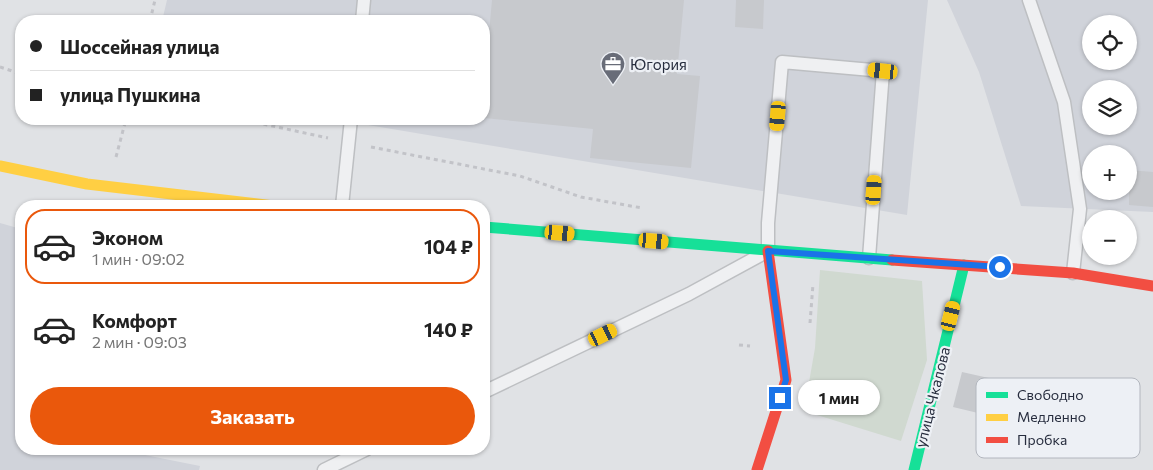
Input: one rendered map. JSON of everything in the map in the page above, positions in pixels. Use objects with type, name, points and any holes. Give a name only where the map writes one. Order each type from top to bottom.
[{"type":"main road","points":[[0,166],[87,184],[222,200]]},
{"type":"main road","points":[[490,228],[768,251],[1073,273],[1153,286]]},
{"type":"main road","points":[[757,470],[786,380],[768,251]]},
{"type":"main road","name":"улица Чкалова","points":[[914,470],[964,265]]},
{"type":"lane","points":[[362,15],[364,0]]},
{"type":"lane","points":[[364,15],[373,0]]},
{"type":"lane","points":[[1029,0],[1064,102],[1080,209],[1073,273]]},
{"type":"lane","points":[[490,389],[689,294],[768,251],[768,223],[782,62],[883,71],[869,258]]},
{"type":"lane","points":[[343,200],[350,125]]},
{"type":"lane","points":[[324,470],[355,455]]},
{"type":"path","points":[[151,15],[155,0]]},
{"type":"path","points":[[0,67],[15,72]]},
{"type":"path","points":[[109,187],[124,125]]},
{"type":"path","points":[[268,125],[520,176],[581,198],[650,209]]},
{"type":"shaded area","points":[[167,0],[928,0],[907,215],[368,125],[490,125],[490,15],[163,15]]},
{"type":"shaded area","points":[[947,0],[1153,0],[1153,212],[1021,206],[979,72]]},
{"type":"shaded area","points":[[0,223],[15,227],[15,455],[145,455],[200,466],[199,470],[0,470]]},
{"type":"shaded area","points":[[820,270],[922,281],[927,360],[901,441],[804,411],[815,348]]},
{"type":"building","points":[[492,0],[684,0],[677,74],[700,76],[691,168],[590,158],[593,129],[490,119],[490,22]]},
{"type":"building","points":[[736,0],[764,0],[763,29],[735,27]]},
{"type":"building","points":[[1137,171],[1153,172],[1153,207],[1129,205],[1129,200],[1137,200]]},
{"type":"building","points":[[962,372],[989,378],[976,378],[976,413],[953,407]]},
{"type":"traffic: fast","points":[[490,227],[892,260]]},
{"type":"traffic: fast","points":[[914,470],[964,265]]},
{"type":"traffic: slow","points":[[0,166],[87,184],[223,200]]},
{"type":"traffic: jam","points":[[757,470],[786,380],[768,251]]},
{"type":"traffic: jam","points":[[892,260],[1073,273],[1153,286]]},
{"type":"place","name":"Югория","points":[[613,85]]},
{"type":"route","points":[[780,398],[786,380],[768,251],[1000,267]]}]
